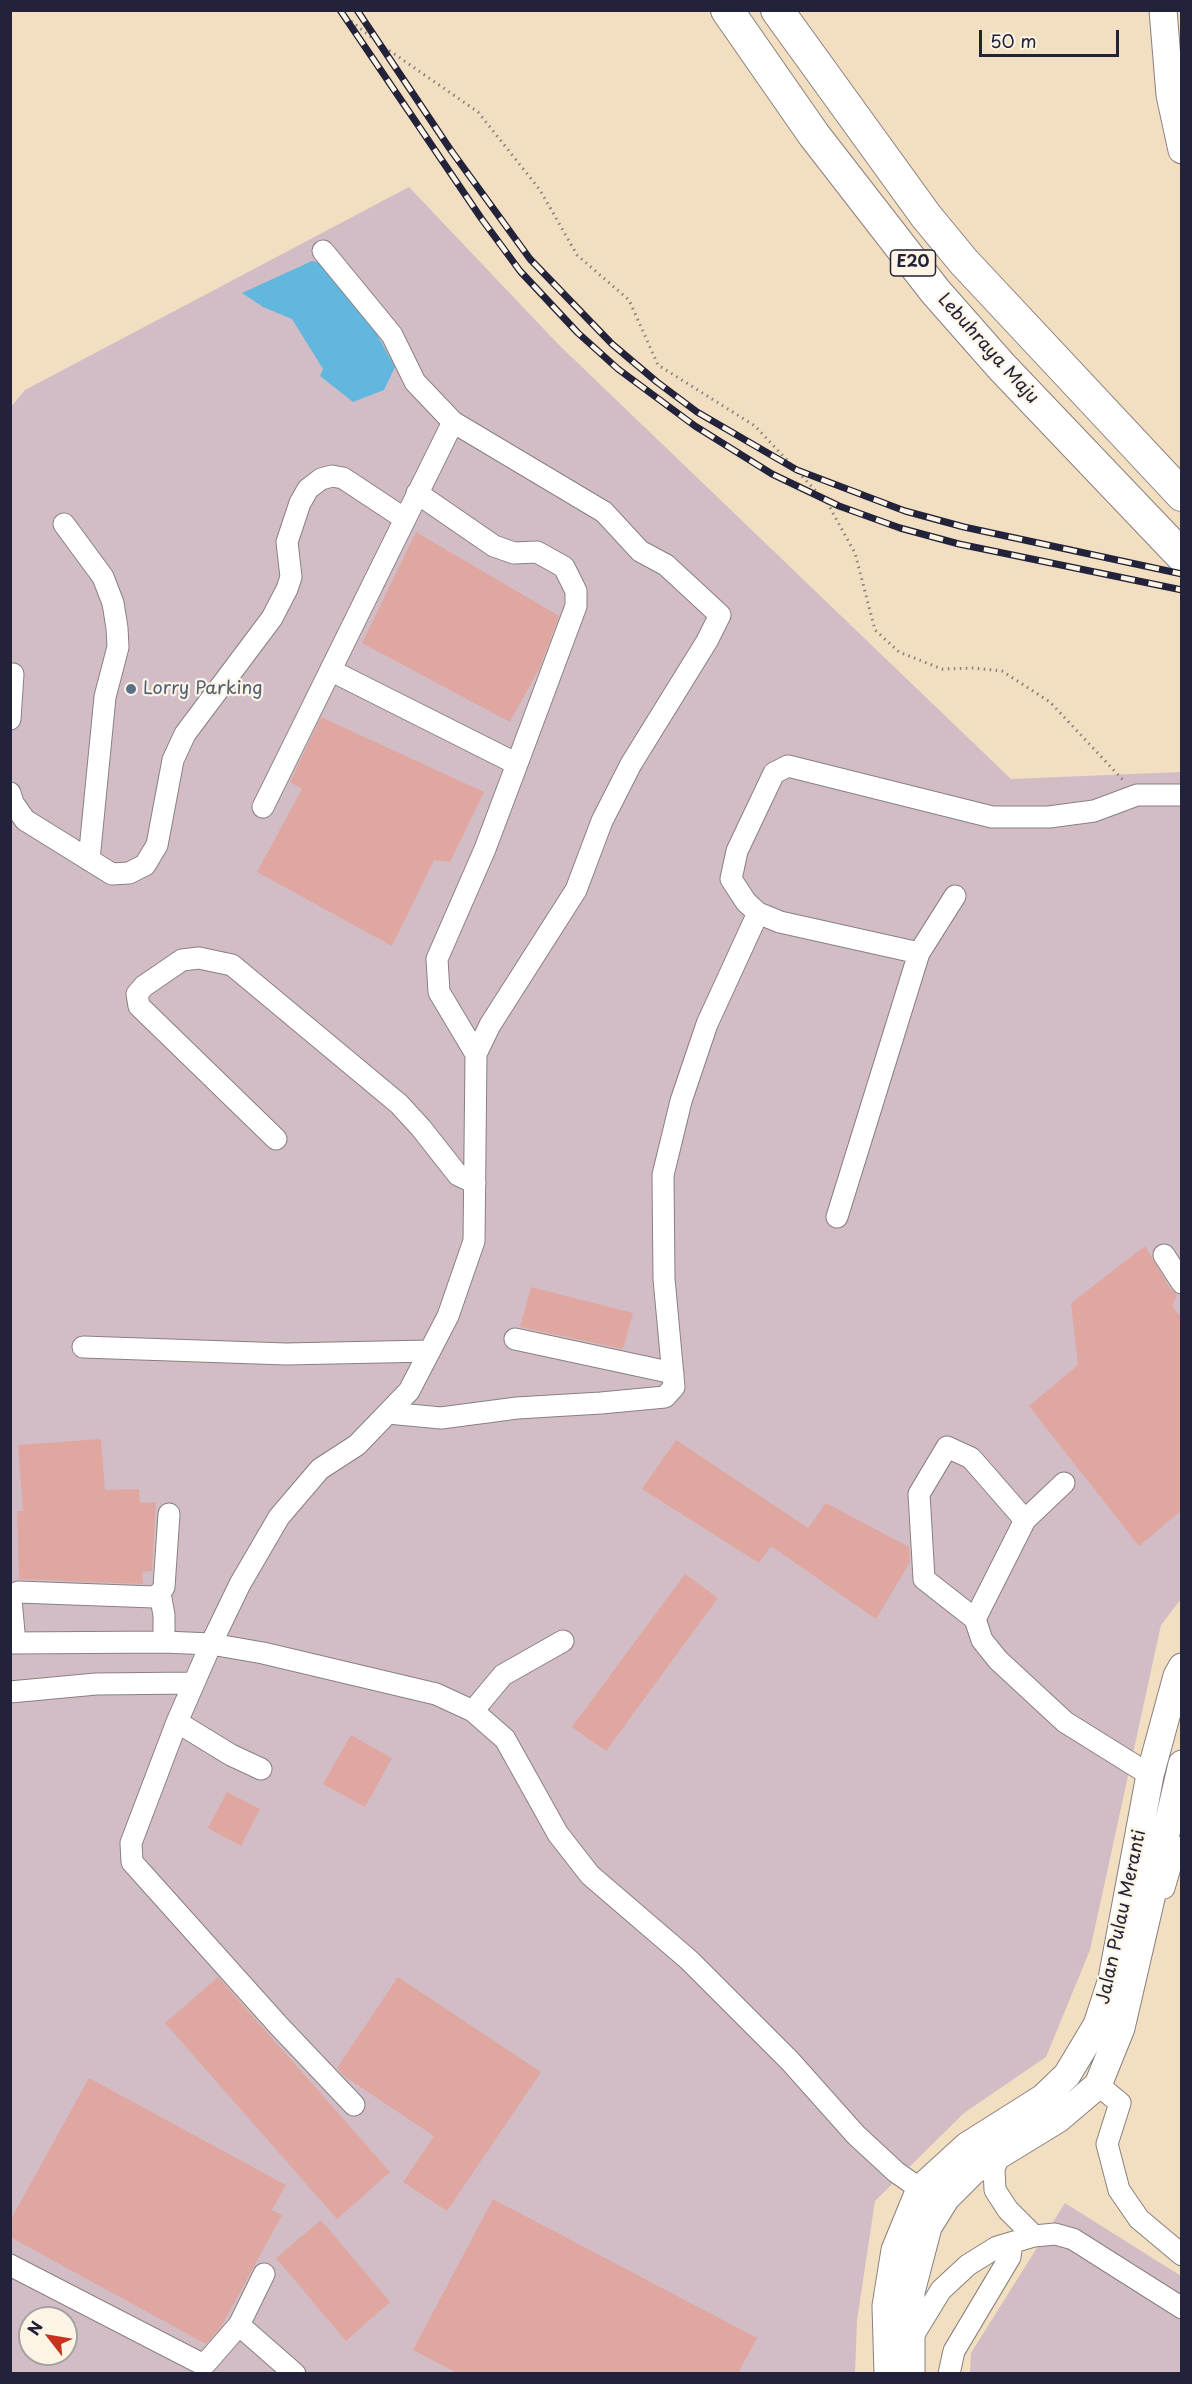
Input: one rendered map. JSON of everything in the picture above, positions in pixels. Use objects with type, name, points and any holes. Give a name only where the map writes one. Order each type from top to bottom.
[{"type":"highway","name":"Lebuhraya Maju","points":[[727,10],[814,135],[909,258],[1001,366],[1182,556]]},
{"type":"highway","name":"E20","points":[[777,10],[912,198],[956,253],[1182,495]]},
{"type":"main road","points":[[1163,10],[1170,95],[1182,150]]},
{"type":"main road","name":"Jalan Pulau Meranti","points":[[888,2373],[886,2306],[895,2250],[920,2189],[967,2146],[1043,2098],[1067,2075],[1097,2025],[1112,1979],[1150,1775],[1177,1676],[1182,1666]]},
{"type":"main road","name":"Jalan Pulau Meranti","points":[[911,2373],[911,2292],[928,2227],[946,2198],[973,2171],[1001,2151],[1058,2119],[1098,2085],[1122,2028],[1182,1764]]},
{"type":"street","points":[[323,251],[392,335],[415,382],[453,422],[604,512],[640,551],[666,565],[720,615],[707,641],[631,764],[603,821],[576,890],[490,1025],[476,1054],[474,1241],[448,1316],[409,1391],[357,1445],[320,1469],[279,1517],[240,1584],[211,1644],[137,1821],[131,1843],[132,1862],[279,2026],[354,2105]]},
{"type":"street","points":[[263,807],[453,422]]},
{"type":"street","points":[[10,793],[13,803],[25,820],[112,874],[129,873],[145,865],[157,845],[173,760],[185,735],[272,618],[287,589],[291,578],[287,542],[300,503],[308,489],[321,479],[332,476],[343,478],[405,519]]},
{"type":"street","points":[[417,493],[494,546],[514,554],[537,552],[564,567],[576,591],[576,606],[485,849],[437,959],[439,992],[476,1054]]},
{"type":"street","points":[[64,525],[103,577],[113,603],[117,628],[118,646],[105,697],[89,860]]},
{"type":"street","points":[[332,670],[517,764]]},
{"type":"street","points":[[10,719],[13,674]]},
{"type":"street","points":[[919,954],[780,922],[758,913],[746,902],[731,879],[737,850],[774,773],[788,766],[992,817],[1049,817],[1094,811],[1137,795],[1182,795]]},
{"type":"street","points":[[837,1217],[919,954],[955,896]]},
{"type":"street","points":[[388,1413],[441,1418],[517,1408],[665,1397],[674,1387],[664,1279],[663,1175],[681,1101],[707,1024],[758,913]]},
{"type":"street","points":[[276,1139],[139,1006],[137,994],[144,986],[182,960],[199,958],[232,965],[399,1104],[421,1128],[458,1176],[475,1183]]},
{"type":"street","points":[[1164,1255],[1182,1283]]},
{"type":"street","points":[[515,1339],[673,1373]]},
{"type":"street","points":[[83,1347],[286,1354],[430,1351]]},
{"type":"street","points":[[1025,1520],[971,1458],[947,1447],[919,1494],[924,1579],[975,1619],[982,1640],[999,1660],[1065,1722],[1150,1775]]},
{"type":"street","points":[[975,1619],[1025,1520],[1064,1483]]},
{"type":"street","points":[[169,1514],[164,1587],[160,1593],[154,1597],[18,1592],[11,1600],[13,1643],[211,1644],[263,1653],[436,1694],[472,1711],[505,1739],[558,1834],[590,1875],[689,1960],[790,2061],[856,2135],[896,2172],[920,2189]]},
{"type":"street","points":[[160,1593],[164,1615],[164,1642]]},
{"type":"street","points":[[472,1711],[503,1675],[563,1641]]},
{"type":"street","points":[[10,1692],[96,1684],[194,1683]]},
{"type":"street","points":[[177,1722],[212,1744],[261,1769]]},
{"type":"street","points":[[1137,1961],[1157,1911],[1171,1864],[1182,1847]]},
{"type":"street","points":[[1098,2085],[1119,2103],[1107,2144],[1119,2190],[1139,2219],[1182,2255]]},
{"type":"street","points":[[1001,2151],[994,2169],[996,2190],[1008,2210],[1035,2236]]},
{"type":"street","points":[[910,2342],[941,2290],[968,2265],[997,2247],[1035,2236],[1055,2234],[1073,2239],[1182,2308]]},
{"type":"street","points":[[949,2373],[954,2351],[1010,2257],[1012,2243]]},
{"type":"street","points":[[10,2265],[198,2362],[206,2363],[239,2325],[264,2274]]},
{"type":"street","points":[[239,2325],[295,2373]]},
{"type":"path","points":[[337,10],[380,45],[478,112],[540,190],[577,255],[629,300],[658,365],[755,426],[828,504],[855,553],[874,630],[899,652],[942,669],[974,668],[1002,671],[1050,702],[1137,795]]},
{"type":"shaded area","points":[[409,187],[558,344],[1011,779],[1181,772],[1181,1599],[1161,1625],[1090,1950],[1046,2057],[964,2113],[875,2201],[857,2320],[855,2373],[11,2374],[11,407],[25,390]]},
{"type":"shaded area","points":[[1065,2203],[1181,2276],[1181,2373],[970,2374],[971,2353]]},
{"type":"water","points":[[312,261],[326,264],[364,311],[395,367],[384,390],[353,402],[320,376],[323,369],[292,319],[263,307],[242,293]]},
{"type":"building","points":[[416,532],[559,616],[540,667],[510,722],[362,643]]},
{"type":"building","points":[[321,717],[484,792],[450,862],[434,860],[392,946],[257,872],[302,789],[290,782]]},
{"type":"building","points":[[1145,1246],[1171,1290],[1177,1295],[1172,1306],[1182,1318],[1182,1510],[1139,1546],[1029,1406],[1078,1365],[1071,1303]]},
{"type":"building","points":[[531,1287],[633,1313],[623,1349],[520,1327]]},
{"type":"building","points":[[101,1439],[105,1490],[139,1489],[140,1503],[156,1502],[152,1571],[142,1572],[143,1584],[19,1579],[17,1511],[23,1511],[18,1445]]},
{"type":"building","points":[[676,1440],[808,1528],[826,1503],[909,1547],[910,1562],[876,1619],[771,1546],[759,1563],[642,1489]]},
{"type":"building","points":[[685,1574],[718,1598],[606,1751],[572,1727]]},
{"type":"building","points":[[351,1735],[392,1758],[365,1807],[323,1784]]},
{"type":"building","points":[[227,1792],[260,1809],[241,1846],[208,1828]]},
{"type":"building","points":[[218,1977],[390,2172],[337,2219],[165,2023]]},
{"type":"building","points":[[398,1977],[541,2072],[447,2211],[403,2182],[434,2136],[344,2076],[337,2068]]},
{"type":"building","points":[[89,2078],[286,2185],[272,2210],[282,2215],[221,2327],[206,2344],[10,2237],[10,2221]]},
{"type":"building","points":[[493,2199],[757,2338],[738,2373],[457,2373],[413,2350]]},
{"type":"building","points":[[321,2220],[390,2302],[346,2341],[276,2258]]},
{"type":"railway","points":[[340,10],[481,218],[520,271],[578,333],[618,369],[695,426],[772,474],[839,506],[900,528],[959,544],[1182,590]]},
{"type":"railway","points":[[357,10],[450,149],[530,259],[612,344],[697,412],[797,470],[905,511],[964,527],[1182,574]]},
{"type":"place","name":"Lorry Parking","points":[[131,689]]}]
